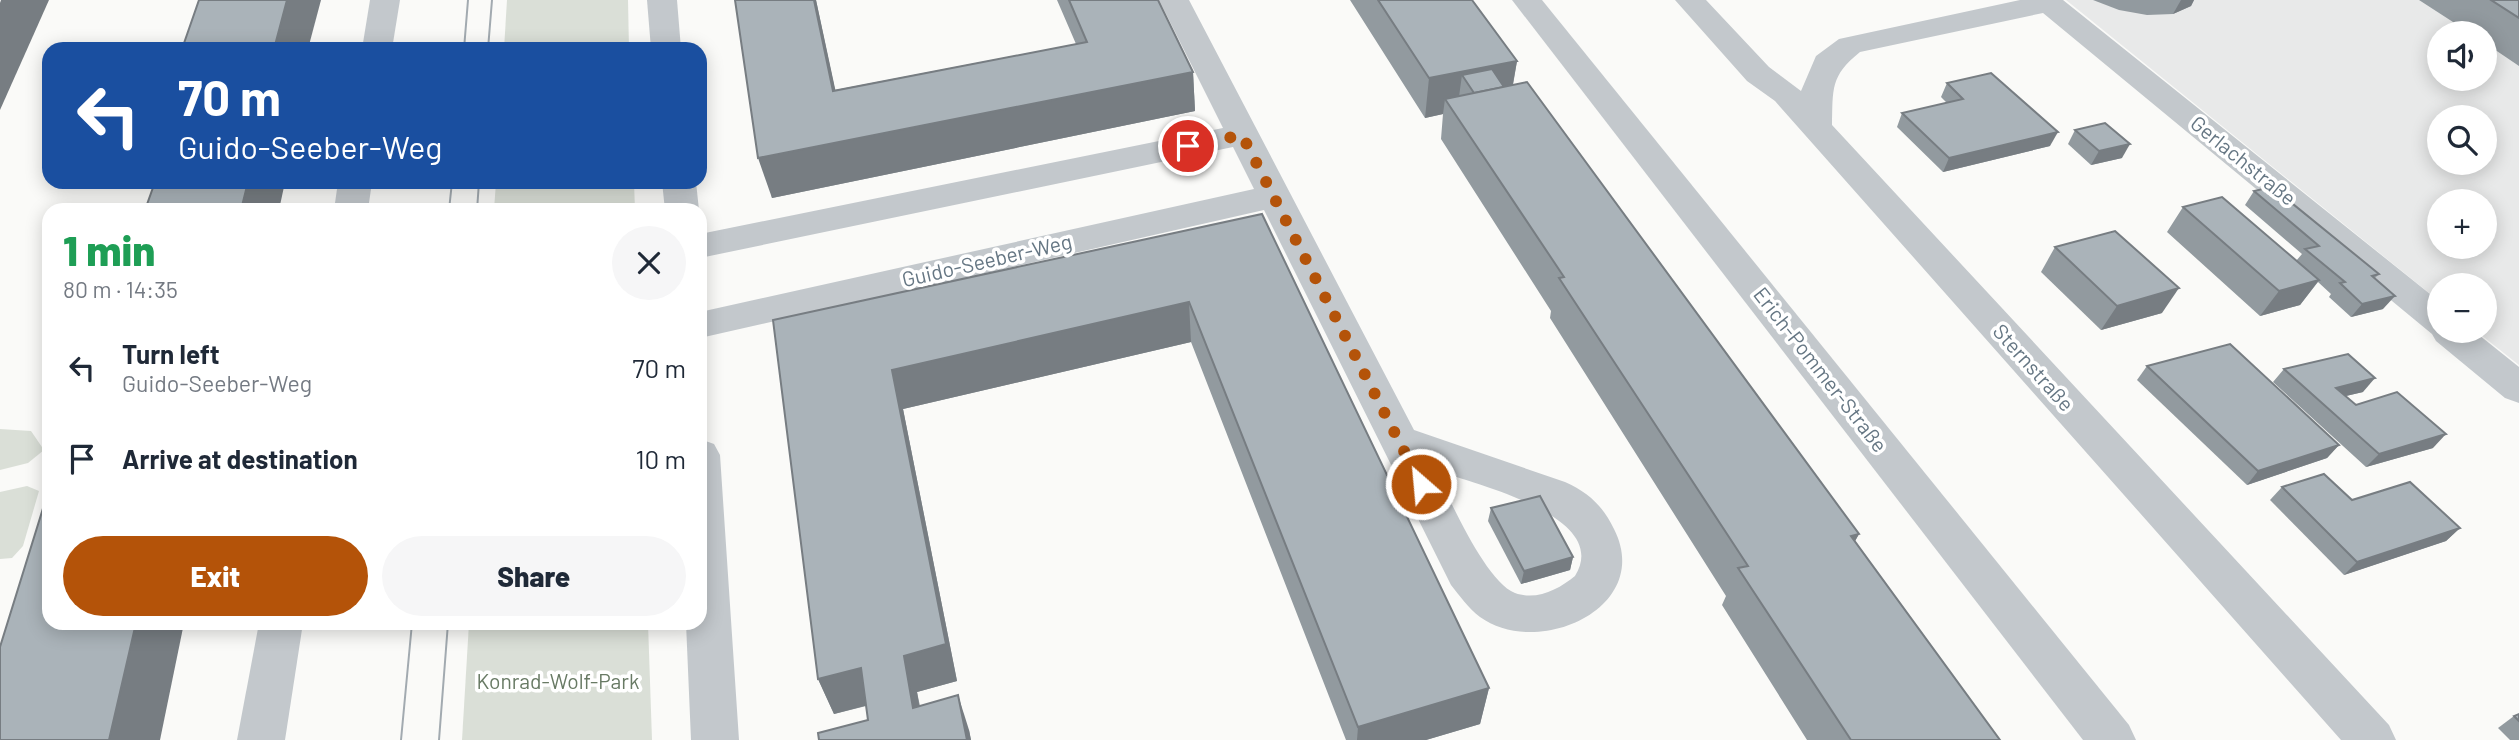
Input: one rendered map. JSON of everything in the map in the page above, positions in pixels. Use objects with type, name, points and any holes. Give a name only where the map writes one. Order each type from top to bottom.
[{"type":"street","points":[[378,42],[385,0]]},
{"type":"street","points":[[662,0],[665,42]]},
{"type":"street","points":[[1174,0],[1242,135],[1466,572],[1499,606],[1531,613],[1559,609],[1581,599],[1596,584],[1605,567],[1601,544],[1591,524],[1574,506],[1549,494],[1399,441]]},
{"type":"street","name":"Erich-Pommer-Straße","points":[[1527,0],[2112,740]]},
{"type":"street","name":"Sternstraße","points":[[1690,0],[1758,74],[1786,94],[2372,740]]},
{"type":"street","points":[[1816,129],[1817,91],[1827,63],[1850,45],[2047,1]]},
{"type":"street","name":"Gerlachstraße","points":[[2047,1],[2427,312]]},
{"type":"street","points":[[707,245],[1242,135]]},
{"type":"street","name":"Guido-Seeber-Weg","points":[[707,323],[1274,196]]},
{"type":"street","points":[[2464,343],[2519,388]]},
{"type":"street","points":[[707,588],[715,740]]},
{"type":"street","points":[[261,740],[280,630]]},
{"type":"shaded area","points":[[2066,0],[2519,0],[2519,365],[2491,343],[2497,343],[2497,273],[2427,273],[2427,291]]},
{"type":"green space","points":[[507,0],[628,0],[629,42],[504,42]]},
{"type":"green space","points":[[496,189],[634,189],[635,203],[494,203]]},
{"type":"green space","points":[[0,429],[31,431],[42,447],[42,452],[28,463],[0,470]]},
{"type":"green space","points":[[27,486],[39,491],[23,546],[12,558],[0,559],[0,492]]},
{"type":"green space","name":"Konrad-Wolf-Park","points":[[469,630],[648,630],[652,740],[462,740]]},
{"type":"building","points":[[199,0],[287,0],[276,42],[184,42]]},
{"type":"building","points":[[735,0],[814,0],[833,91],[1087,42],[1069,0],[1158,0],[1193,72],[758,158]]},
{"type":"building","points":[[1378,0],[1472,0],[1517,61],[1429,78]]},
{"type":"building","points":[[2491,0],[2519,0],[2519,18]]},
{"type":"building","points":[[1492,69],[1504,87],[1474,93],[1462,75]]},
{"type":"building","points":[[1991,73],[2058,132],[1949,158],[1902,113],[1963,99],[1947,83]]},
{"type":"building","points":[[1527,82],[1859,534],[1851,536],[2000,740],[1851,740],[1738,568],[1748,566],[1559,278],[1564,277],[1445,99]]},
{"type":"building","points":[[2105,123],[2130,144],[2099,151],[2075,130]]},
{"type":"building","points":[[2272,187],[2379,274],[2372,276],[2395,296],[2362,304],[2340,283],[2345,282],[2305,249],[2319,246],[2254,191]]},
{"type":"building","points":[[152,189],[246,189],[243,203],[148,203]]},
{"type":"building","points":[[2222,197],[2319,280],[2279,291],[2183,207]]},
{"type":"building","points":[[1262,214],[1489,688],[1358,727],[1189,302],[892,370],[946,644],[904,656],[913,708],[958,695],[967,740],[819,740],[818,733],[868,720],[861,668],[818,679],[773,320]]},
{"type":"building","points":[[2115,231],[2179,288],[2117,306],[2055,247]]},
{"type":"building","points":[[2230,344],[2339,445],[2258,471],[2147,366]]},
{"type":"building","points":[[2348,354],[2375,378],[2336,388],[2356,405],[2397,392],[2446,434],[2379,454],[2284,369]]},
{"type":"building","points":[[2324,474],[2352,500],[2410,482],[2460,528],[2357,562],[2282,487]]},
{"type":"building","points":[[1540,496],[1573,557],[1524,571],[1491,508]]},
{"type":"building","points":[[42,512],[42,630],[134,630],[109,740],[0,740],[0,647]]},
{"type":"tram line","points":[[465,42],[468,0]]},
{"type":"tram line","points":[[489,42],[492,0]]},
{"type":"tram line","points":[[450,203],[451,189]]},
{"type":"tram line","points":[[478,189],[478,203]]},
{"type":"tram line","points":[[401,740],[411,630]]},
{"type":"tram line","points":[[439,740],[447,630]]},
{"type":"route","points":[[1188,146],[1242,135],[1421,484]]}]
